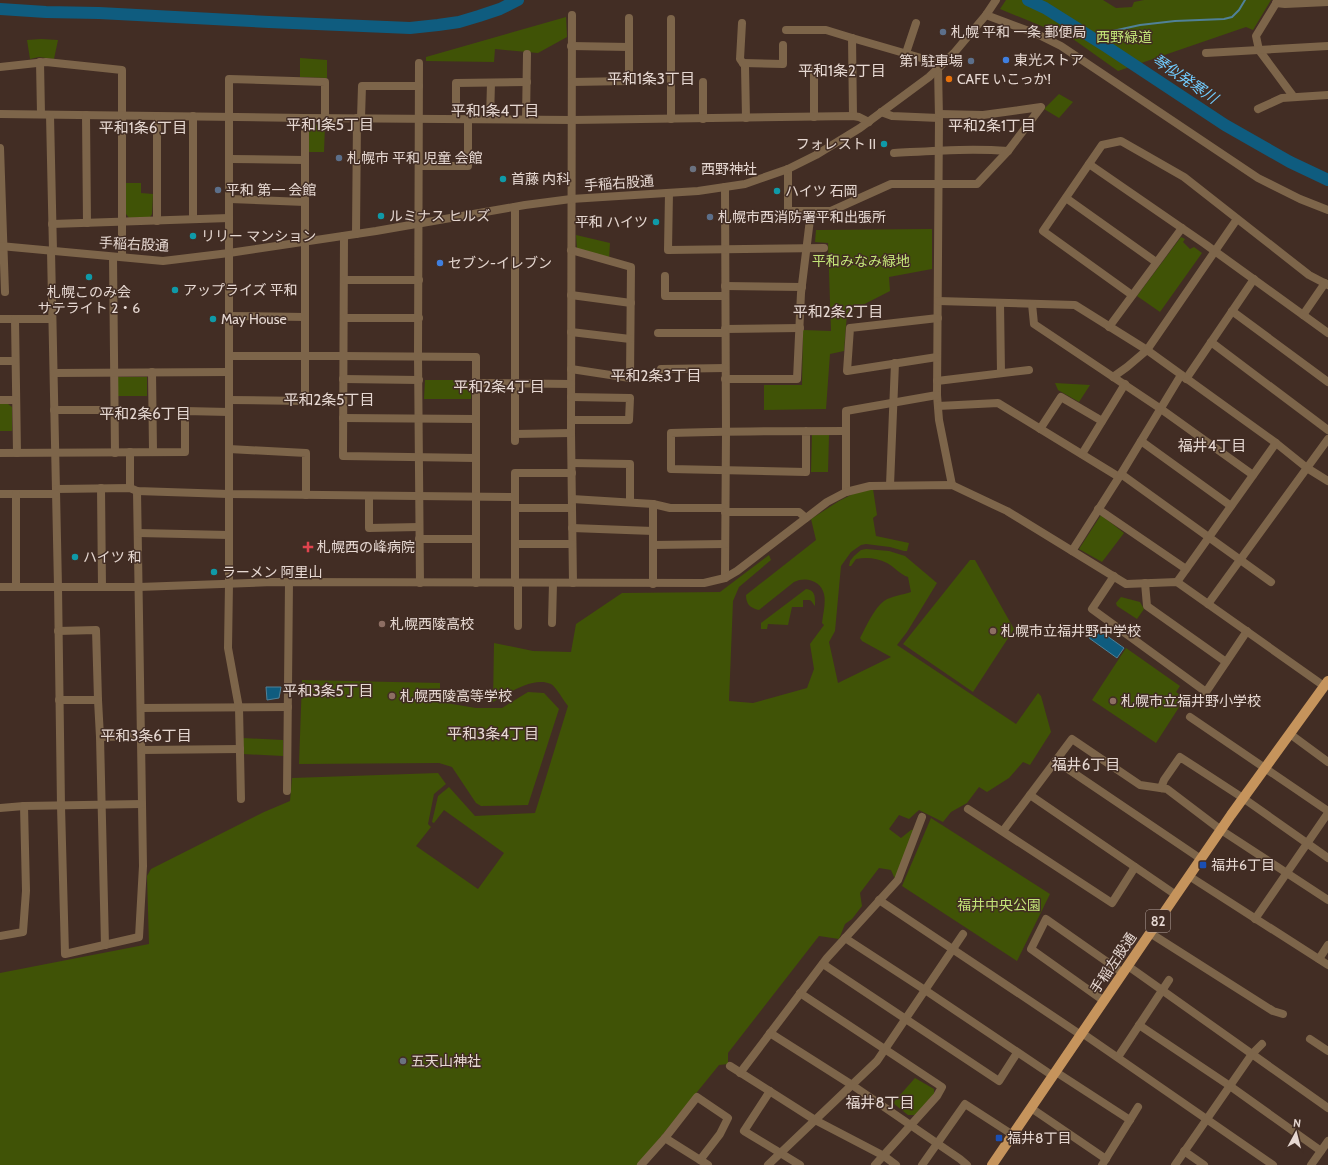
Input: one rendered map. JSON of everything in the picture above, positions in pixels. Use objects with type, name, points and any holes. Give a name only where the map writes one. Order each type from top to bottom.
[{"type":"main road","name":"手稲左股通","points":[[992,1165],[1243,798],[1326,683]]},
{"type":"street","name":"手稲右股通","points":[[2,246],[163,261],[305,242],[571,199],[698,191],[745,184],[788,169],[816,155],[869,122],[929,77],[954,52],[986,15],[996,0]]},
{"type":"street","points":[[1293,96],[1259,50],[1256,36],[1277,2],[1285,4],[1328,2]]},
{"type":"street","points":[[572,15],[571,433],[573,584]]},
{"type":"street","points":[[986,15],[1037,34],[1061,46],[1258,178],[1300,199],[1328,210]]},
{"type":"street","points":[[572,82],[629,81],[629,18]]},
{"type":"street","points":[[671,18],[671,119]]},
{"type":"street","points":[[906,53],[916,23]]},
{"type":"street","points":[[742,24],[740,59],[745,66],[746,118]]},
{"type":"street","points":[[786,30],[826,30],[906,53],[940,66],[938,150],[937,395],[939,420],[952,485]]},
{"type":"street","points":[[852,38],[853,116]]},
{"type":"street","points":[[743,63],[783,64],[783,45]]},
{"type":"street","points":[[572,46],[629,47]]},
{"type":"street","points":[[1206,53],[1328,46]]},
{"type":"street","points":[[526,120],[527,54]]},
{"type":"street","points":[[40,62],[41,114]]},
{"type":"street","points":[[0,67],[40,62],[122,70],[122,222],[118,257],[114,372],[115,453]]},
{"type":"street","points":[[419,63],[418,356],[420,583]]},
{"type":"street","points":[[814,68],[814,117]]},
{"type":"street","points":[[241,799],[239,708],[228,648],[230,198],[229,79],[325,82],[325,118]]},
{"type":"street","points":[[456,119],[456,83],[526,82]]},
{"type":"street","points":[[703,82],[703,119]]},
{"type":"street","points":[[490,119],[491,83]]},
{"type":"street","points":[[356,234],[359,118],[362,86],[419,86]]},
{"type":"street","points":[[1258,109],[1282,98],[1293,96],[1328,95]]},
{"type":"street","points":[[788,169],[788,211],[831,211],[891,184],[977,184],[1008,150],[1041,107],[983,115],[892,116],[881,112]]},
{"type":"street","points":[[0,114],[526,120],[853,116],[869,122]]},
{"type":"street","points":[[50,115],[52,319],[65,954],[139,937],[143,866],[142,736],[138,533],[130,452]]},
{"type":"street","points":[[86,115],[87,223]]},
{"type":"street","points":[[157,116],[157,221]]},
{"type":"street","points":[[193,116],[193,219]]},
{"type":"street","points":[[229,400],[305,401],[306,118]]},
{"type":"street","points":[[419,166],[468,166],[468,119]]},
{"type":"street","points":[[1132,295],[1043,231],[1102,144],[1121,141],[1184,177],[1308,275],[1327,284],[1303,315]]},
{"type":"street","points":[[0,148],[2,246],[5,292]]},
{"type":"street","points":[[894,153],[938,150],[1008,150]]},
{"type":"street","points":[[230,159],[305,160]]},
{"type":"street","points":[[1089,164],[1216,252],[1328,333]]},
{"type":"street","points":[[725,187],[725,578]]},
{"type":"street","points":[[669,193],[668,250],[824,248]]},
{"type":"street","points":[[230,198],[305,202]]},
{"type":"street","points":[[1066,198],[1156,262]]},
{"type":"street","points":[[515,207],[515,437],[571,433]]},
{"type":"street","points":[[725,379],[797,380],[802,287],[811,211]]},
{"type":"street","points":[[52,224],[229,218]]},
{"type":"street","points":[[1114,377],[1147,350],[1216,252],[1237,219]]},
{"type":"street","points":[[1109,326],[1182,228]]},
{"type":"street","points":[[344,236],[343,456],[475,458]]},
{"type":"street","points":[[571,250],[631,267],[630,378],[571,370]]},
{"type":"street","points":[[665,276],[665,296],[725,296]]},
{"type":"street","points":[[1072,550],[1161,409],[1211,342],[1254,279]]},
{"type":"street","points":[[344,280],[419,280]]},
{"type":"street","points":[[725,286],[802,287]]},
{"type":"street","points":[[571,295],[631,303]]},
{"type":"street","points":[[938,301],[1075,305],[1147,350],[1276,443],[1307,468],[1328,481]]},
{"type":"street","points":[[1000,303],[1001,373]]},
{"type":"street","points":[[1032,304],[1034,324],[1161,409],[1253,475]]},
{"type":"street","points":[[1232,311],[1328,382]]},
{"type":"street","points":[[229,316],[305,317]]},
{"type":"street","points":[[344,318],[419,318]]},
{"type":"street","points":[[937,357],[847,371],[850,328],[938,318]]},
{"type":"street","points":[[0,319],[52,319]]},
{"type":"street","points":[[15,319],[17,453]]},
{"type":"street","points":[[658,333],[800,328]]},
{"type":"street","points":[[571,332],[630,339]]},
{"type":"street","points":[[1211,342],[1328,430]]},
{"type":"street","points":[[229,356],[418,356],[476,358],[476,583]]},
{"type":"street","points":[[0,361],[15,361]]},
{"type":"street","points":[[890,485],[895,363]]},
{"type":"street","points":[[661,369],[725,368]]},
{"type":"street","points":[[937,381],[1029,370]]},
{"type":"street","points":[[152,372],[153,452]]},
{"type":"street","points":[[54,373],[229,372]]},
{"type":"street","points":[[343,379],[419,380]]},
{"type":"street","points":[[476,384],[571,384]]},
{"type":"street","points":[[1082,454],[1124,384]]},
{"type":"street","points":[[846,492],[846,411],[937,395]]},
{"type":"street","points":[[571,397],[630,398],[629,420],[571,420]]},
{"type":"street","points":[[1040,429],[1061,397],[1102,421]]},
{"type":"street","points":[[0,400],[16,400]]},
{"type":"street","points":[[938,406],[998,403],[1120,476],[1272,582]]},
{"type":"street","points":[[54,410],[115,410]]},
{"type":"street","points":[[0,453],[185,452],[185,411],[229,412]]},
{"type":"street","points":[[343,418],[476,419]]},
{"type":"street","points":[[806,431],[806,472],[672,469],[671,434],[726,432],[806,431],[846,431]]},
{"type":"street","points":[[1208,604],[1328,439]]},
{"type":"street","points":[[1141,442],[1231,506]]},
{"type":"street","points":[[1177,582],[1276,443]]},
{"type":"street","points":[[229,449],[306,453],[306,495]]},
{"type":"street","points":[[572,463],[630,464],[630,502]]},
{"type":"street","points":[[518,626],[514,497],[515,473],[572,473]]},
{"type":"street","points":[[0,587],[139,587],[289,582],[573,584],[704,583],[725,578],[737,571],[827,502],[846,492],[870,486],[952,485],[1007,511],[1126,584],[1177,582],[1247,631],[1326,683]]},
{"type":"street","points":[[101,488],[102,587]]},
{"type":"street","points":[[0,494],[56,492],[101,488],[228,494],[514,497]]},
{"type":"street","points":[[16,494],[16,587]]},
{"type":"street","points":[[369,496],[369,528],[419,528]]},
{"type":"street","points":[[515,508],[630,502],[653,504],[670,508],[799,512],[806,518]]},
{"type":"street","points":[[653,504],[653,584]]},
{"type":"street","points":[[1098,509],[1186,569]]},
{"type":"street","points":[[572,528],[653,531]]},
{"type":"street","points":[[138,533],[228,535]]},
{"type":"street","points":[[419,539],[476,539]]},
{"type":"street","points":[[515,544],[572,544]]},
{"type":"street","points":[[653,545],[725,544]]},
{"type":"street","points":[[1114,576],[1092,609],[1206,692],[1247,631]]},
{"type":"street","points":[[287,791],[289,582]]},
{"type":"street","points":[[552,623],[553,583]]},
{"type":"street","points":[[1144,583],[1147,606],[1226,662]]},
{"type":"street","points":[[58,631],[96,630],[105,945]]},
{"type":"street","points":[[59,700],[98,700]]},
{"type":"street","points":[[141,708],[288,707]]},
{"type":"street","points":[[1190,717],[1328,812],[1255,918]]},
{"type":"street","points":[[1290,734],[1327,759]]},
{"type":"street","points":[[100,737],[142,736]]},
{"type":"street","points":[[1003,831],[1072,739],[1140,785],[1167,789],[1221,830],[1328,900]]},
{"type":"street","points":[[142,750],[240,749]]},
{"type":"street","points":[[1161,788],[1164,780],[1180,757],[1243,798],[1328,858]]},
{"type":"street","points":[[1056,761],[1201,859]]},
{"type":"street","points":[[1030,795],[1176,895]]},
{"type":"street","points":[[0,808],[24,806],[142,804]]},
{"type":"street","points":[[0,936],[23,932],[26,891],[24,806]]},
{"type":"street","points":[[968,809],[1112,903],[1136,867]]},
{"type":"street","points":[[740,1073],[823,964],[898,880],[922,817]]},
{"type":"street","points":[[1189,876],[1328,965]]},
{"type":"street","points":[[879,900],[1118,1057],[1273,1165]]},
{"type":"street","points":[[1104,1001],[1031,949],[1046,919],[1125,970],[1162,990],[1328,1108]]},
{"type":"street","points":[[1150,933],[1273,1011],[1284,1014]]},
{"type":"street","points":[[768,1165],[877,1061],[963,934]]},
{"type":"street","points":[[845,938],[925,990],[1017,1053],[1130,1120]]},
{"type":"street","points":[[1319,959],[1328,945]]},
{"type":"street","points":[[823,964],[999,1081],[1017,1053]]},
{"type":"street","points":[[1118,1057],[1169,980]]},
{"type":"street","points":[[800,993],[942,1087],[937,1096],[912,1126],[875,1165]]},
{"type":"street","points":[[1139,1025],[1230,1086],[1321,1150]]},
{"type":"street","points":[[770,1033],[852,1085],[967,1165]]},
{"type":"street","points":[[1310,1039],[1328,1051]]},
{"type":"street","points":[[1175,1165],[1252,1054],[1262,1044]]},
{"type":"street","points":[[730,1066],[816,1120],[884,1156],[896,1165]]},
{"type":"street","points":[[770,1091],[744,1131],[800,1165]]},
{"type":"street","points":[[641,1165],[665,1138],[697,1097],[728,1118],[720,1134],[700,1160]]},
{"type":"street","points":[[922,1165],[965,1104],[1013,1135]]},
{"type":"street","points":[[1031,1108],[1104,1162],[1138,1107]]},
{"type":"street","points":[[665,1138],[708,1165]]},
{"type":"street","points":[[1311,1165],[1328,1141]]},
{"type":"street","points":[[1184,1151],[1204,1165]]},
{"type":"green space","name":"西野緑道","points":[[1006,0],[1103,0],[1116,8],[1132,7],[1134,2],[1144,0],[1271,0],[1253,30],[1246,27],[1118,71],[1073,39],[1000,9]]},
{"type":"green space","points":[[566,17],[567,37],[538,53],[495,49],[494,62],[426,61],[426,57]]},
{"type":"green space","points":[[27,40],[58,40],[54,59],[39,57],[30,59]]},
{"type":"green space","points":[[300,58],[327,60],[327,78],[300,77]]},
{"type":"green space","points":[[1059,94],[1073,102],[1059,118],[1044,109]]},
{"type":"green space","points":[[325,124],[324,152],[309,152],[309,125]]},
{"type":"green space","points":[[126,183],[141,183],[141,193],[153,194],[152,214],[150,217],[129,218],[126,214]]},
{"type":"green space","name":"平和みなみ緑地","points":[[932,229],[932,269],[889,277],[890,291],[847,313],[844,351],[830,354],[826,409],[764,410],[764,385],[802,385],[803,330],[831,331],[828,243],[815,242],[816,230]]},
{"type":"green space","points":[[576,235],[610,243],[609,259],[577,249]]},
{"type":"green space","points":[[1181,237],[1185,239],[1183,242],[1190,249],[1194,247],[1202,253],[1160,312],[1137,296]]},
{"type":"green space","points":[[118,377],[147,377],[147,396],[118,396]]},
{"type":"green space","points":[[425,380],[472,380],[471,399],[424,399]]},
{"type":"green space","points":[[1055,383],[1090,385],[1079,402],[1058,390]]},
{"type":"green space","points":[[0,404],[8,404],[12,407],[12,431],[0,431]]},
{"type":"green space","points":[[812,434],[829,435],[828,472],[811,472]]},
{"type":"green space","points":[[873,489],[877,515],[873,518],[876,536],[909,543],[907,551],[890,547],[866,544],[861,545],[851,552],[841,566],[835,631],[829,642],[838,683],[891,657],[862,641],[860,638],[870,618],[880,604],[890,598],[911,592],[908,577],[887,563],[876,559],[856,559],[851,566],[849,566],[850,561],[861,550],[889,551],[905,556],[937,583],[907,632],[897,645],[1016,724],[1038,693],[1041,696],[1051,732],[1030,765],[1023,762],[1009,778],[987,792],[979,787],[967,803],[951,812],[943,822],[919,810],[909,819],[899,815],[889,829],[901,838],[911,830],[916,829],[895,879],[891,870],[879,868],[860,893],[862,906],[852,919],[845,924],[839,939],[819,936],[728,1053],[728,1064],[719,1065],[638,1165],[0,1165],[0,973],[149,944],[147,876],[151,869],[264,812],[290,801],[292,778],[438,773],[446,784],[434,794],[428,824],[431,827],[416,846],[478,889],[504,853],[444,810],[434,823],[432,822],[438,796],[449,787],[475,816],[535,813],[568,706],[558,691],[551,684],[544,682],[537,682],[521,687],[493,702],[494,643],[533,651],[571,652],[576,624],[622,593],[720,592],[769,555],[771,560],[739,587],[733,601],[729,701],[753,703],[807,688],[814,669],[810,644],[824,625],[822,623],[825,601],[824,594],[820,586],[812,581],[799,580],[794,582],[759,610],[749,605],[746,595],[816,540],[811,519],[839,501],[857,492]]},
{"type":"green space","points":[[1101,515],[1124,533],[1102,562],[1079,549]]},
{"type":"green space","points":[[970,560],[975,560],[1014,629],[973,692],[903,644]]},
{"type":"green space","points":[[806,589],[812,591],[815,597],[815,606],[811,601],[803,600],[803,607],[792,607],[788,625],[768,624],[767,629],[761,629],[761,623]]},
{"type":"green space","points":[[1121,597],[1140,602],[1144,609],[1137,619],[1117,606],[1116,603]]},
{"type":"green space","points":[[1126,648],[1180,686],[1176,692],[1185,698],[1156,743],[1092,700]]},
{"type":"green space","points":[[302,680],[440,683],[440,702],[476,708],[502,708],[528,692],[544,693],[559,709],[528,805],[481,806],[476,803],[452,767],[439,763],[299,764]]},
{"type":"green space","points":[[243,738],[283,740],[283,756],[243,754]]},
{"type":"green space","name":"福井中央公園","points":[[931,818],[1050,894],[1017,961],[902,886]]},
{"type":"green space","points":[[915,1078],[934,1089],[934,1094],[915,1115],[908,1115],[893,1103]]},
{"type":"water","points":[[1096,628],[1124,648],[1117,658],[1089,638]]},
{"type":"water","points":[[266,687],[281,687],[279,698],[267,700]]},
{"type":"waterway","name":"琴似発寒川","points":[[0,9],[410,28],[459,22],[500,9],[518,0]]},
{"type":"waterway","name":"琴似発寒川","points":[[1028,0],[1045,8],[1107,47],[1225,125],[1290,162],[1328,180]]},
{"type":"waterway","points":[[1090,36],[1140,25],[1175,21],[1224,19],[1232,17],[1239,10],[1245,0]]},
{"type":"place","name":"札幌 平和 一条 郵便局","points":[[943,32]]},
{"type":"place","name":"東光ストア","points":[[1006,60]]},
{"type":"place","name":"第1 駐車場","points":[[971,61]]},
{"type":"place","name":"CAFE いこっか!","points":[[949,79]]},
{"type":"place","name":"フォレスト II","points":[[884,144]]},
{"type":"place","name":"札幌市 平和 児童 会館","points":[[339,158]]},
{"type":"place","name":"西野神社","points":[[693,169]]},
{"type":"place","name":"首藤 内科","points":[[503,179]]},
{"type":"place","name":"平和 第一 会館","points":[[218,190]]},
{"type":"place","name":"ハイツ 石岡","points":[[777,191]]},
{"type":"place","name":"ルミナス ヒルズ","points":[[381,216]]},
{"type":"place","name":"札幌市西消防署平和出張所","points":[[710,217]]},
{"type":"place","name":"平和 ハイツ","points":[[656,222]]},
{"type":"place","name":"リリー マンション","points":[[193,236]]},
{"type":"place","name":"セブン-イレブン","points":[[440,263]]},
{"type":"place","name":"札幌このみ会 サテライト 2・6","points":[[89,277]]},
{"type":"place","name":"アップライズ 平和","points":[[175,290]]},
{"type":"place","name":"May House","points":[[213,319]]},
{"type":"place","name":"札幌西の峰病院","points":[[308,547]]},
{"type":"place","name":"ハイツ 和","points":[[75,557]]},
{"type":"place","name":"ラーメン 阿里山","points":[[214,572]]},
{"type":"place","name":"札幌西陵高校","points":[[382,624]]},
{"type":"place","name":"札幌市立福井野中学校","points":[[993,631]]},
{"type":"place","name":"札幌西陵高等学校","points":[[392,696]]},
{"type":"place","name":"札幌市立福井野小学校","points":[[1113,701]]},
{"type":"place","name":"福井6丁目","points":[[1203,865]]},
{"type":"place","name":"五天山神社","points":[[403,1061]]},
{"type":"place","name":"福井8丁目","points":[[999,1138]]},
{"type":"district","name":"平和1条2丁目","points":[[842,71]]},
{"type":"district","name":"平和1条3丁目","points":[[651,79]]},
{"type":"district","name":"平和1条4丁目","points":[[495,111]]},
{"type":"district","name":"平和1条5丁目","points":[[330,125]]},
{"type":"district","name":"平和2条1丁目","points":[[992,126]]},
{"type":"district","name":"平和1条6丁目","points":[[143,128]]},
{"type":"district","name":"平和2条2丁目","points":[[838,312]]},
{"type":"district","name":"平和2条3丁目","points":[[656,376]]},
{"type":"district","name":"平和2条4丁目","points":[[499,387]]},
{"type":"district","name":"平和2条5丁目","points":[[329,400]]},
{"type":"district","name":"平和2条6丁目","points":[[145,414]]},
{"type":"district","name":"福井4丁目","points":[[1212,446]]},
{"type":"district","name":"平和3条5丁目","points":[[328,691]]},
{"type":"district","name":"平和3条4丁目","points":[[493,734]]},
{"type":"district","name":"平和3条6丁目","points":[[146,736]]},
{"type":"district","name":"福井6丁目","points":[[1086,765]]},
{"type":"district","name":"福井8丁目","points":[[880,1103]]}]
